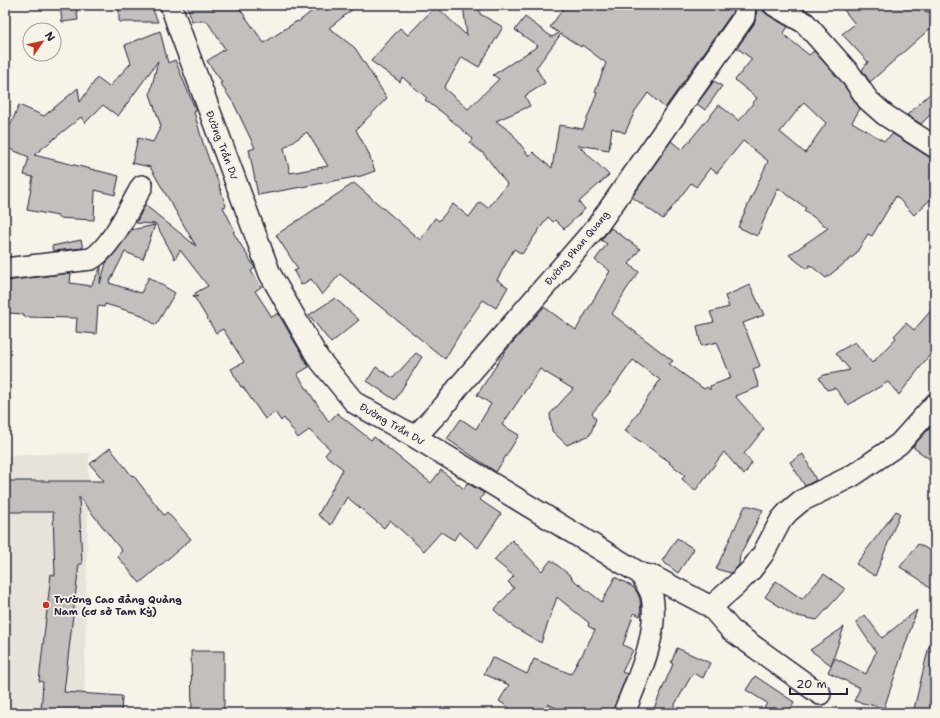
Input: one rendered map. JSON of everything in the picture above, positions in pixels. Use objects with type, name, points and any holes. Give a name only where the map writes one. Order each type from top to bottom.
[{"type":"street","name":"Đường Trần Dư","points":[[171,5],[176,23],[270,274],[318,358],[356,403],[416,437],[641,574],[652,594],[654,618],[646,655],[624,713]]},
{"type":"street","name":"Đường Phan Quang","points":[[416,437],[598,225],[744,17],[746,5]]},
{"type":"street","points":[[774,5],[805,23],[850,74],[868,100],[885,115],[935,147]]},
{"type":"street","points":[[5,269],[90,259],[98,255],[107,246],[142,186]]},
{"type":"street","points":[[711,607],[751,570],[763,554],[781,520],[800,501],[852,476],[899,444],[935,404]]},
{"type":"street","points":[[641,574],[654,577],[711,607],[731,630],[820,694]]},
{"type":"shaded area","name":"Trường Cao đẳng Quảng Nam (cơ sở Tam Kỳ)","points":[[89,453],[84,713],[5,713],[5,455]]},
{"type":"building","points":[[60,5],[76,5],[78,20],[62,22]]},
{"type":"building","points":[[119,5],[151,5],[158,22],[119,22]]},
{"type":"building","points":[[187,5],[237,5],[264,43],[297,21],[298,22],[320,5],[358,5],[329,28],[355,48],[387,98],[356,130],[368,152],[375,171],[361,176],[258,195],[249,150],[255,148],[234,104],[220,83],[222,82],[207,61],[225,49],[207,21],[192,21]],"holes":[[[307,132],[328,166],[290,173],[284,148]]]},
{"type":"building","points":[[463,5],[479,5],[480,14],[503,27],[479,67],[462,57],[444,88],[468,109],[499,79],[493,75],[538,46],[515,30],[525,17],[552,37],[559,33],[550,27],[566,5],[733,5],[732,13],[665,108],[648,93],[635,111],[625,133],[612,128],[609,150],[578,145],[609,175],[579,202],[585,209],[564,229],[555,220],[553,222],[548,217],[522,254],[514,249],[497,280],[508,287],[496,308],[483,300],[462,330],[445,359],[340,274],[322,295],[311,279],[301,285],[294,271],[298,269],[276,235],[354,183],[420,240],[435,218],[439,221],[453,204],[469,217],[480,202],[488,208],[507,184],[484,154],[470,143],[473,139],[443,113],[425,100],[427,98],[402,77],[400,82],[371,61],[400,28],[408,35],[436,6],[467,36]],"holes":[[[561,34],[581,47],[582,45],[606,63],[595,92],[597,93],[583,129],[559,125],[552,168],[533,152],[529,156],[512,133],[496,121],[530,106],[525,96],[545,83],[536,68]]]},
{"type":"building","points":[[757,5],[762,5],[763,11],[788,27],[783,34],[809,55],[814,51],[841,81],[860,109],[852,122],[884,141],[893,134],[929,157],[935,159],[935,195],[914,215],[896,196],[872,236],[868,234],[855,255],[826,278],[810,265],[807,269],[789,255],[828,228],[804,210],[806,208],[778,188],[757,236],[738,227],[768,161],[743,141],[717,173],[710,168],[696,187],[691,183],[663,219],[632,197],[671,141],[682,150],[719,105],[739,121],[757,98],[735,80],[752,59],[737,48],[754,24]],"holes":[[[804,102],[826,123],[805,153],[780,132]]]},
{"type":"building","points":[[840,5],[897,5],[933,13],[935,24],[870,82],[862,70],[868,62],[842,34],[855,24]]},
{"type":"building","points":[[160,31],[168,63],[175,60],[196,111],[194,112],[203,143],[220,185],[226,206],[223,207],[235,231],[233,232],[255,268],[251,271],[261,287],[255,291],[272,317],[278,313],[309,367],[297,374],[329,422],[337,413],[371,440],[374,437],[431,483],[441,470],[464,489],[467,483],[484,493],[480,500],[501,514],[478,548],[459,532],[454,540],[441,532],[424,551],[390,520],[384,528],[347,497],[331,525],[318,515],[343,469],[325,455],[330,449],[309,430],[298,438],[284,418],[281,421],[275,412],[265,419],[243,387],[241,387],[231,369],[244,362],[223,329],[216,333],[193,295],[198,297],[195,293],[208,286],[180,250],[175,259],[156,224],[136,223],[145,205],[196,246],[150,167],[132,163],[138,138],[153,142],[161,126],[150,94],[158,61],[118,116],[103,105],[85,123],[81,117],[34,155],[119,176],[115,195],[95,190],[94,220],[58,218],[58,216],[27,210],[33,177],[24,175],[29,157],[5,147],[5,138],[19,105],[44,116],[78,88],[80,102],[97,78],[109,87],[131,63],[125,45]]},
{"type":"building","points":[[714,81],[722,86],[705,110],[697,104]]},
{"type":"building","points":[[935,89],[935,110],[921,124],[907,115]]},
{"type":"building","points":[[155,225],[143,259],[125,252],[109,283],[141,293],[149,277],[175,293],[156,325],[139,314],[105,304],[104,307],[98,306],[96,334],[76,332],[77,318],[24,317],[24,314],[8,313],[8,311],[5,311],[5,281],[71,273],[70,283],[91,286],[101,267],[100,284],[106,263],[131,230]]},
{"type":"building","points":[[611,228],[640,249],[629,264],[639,272],[626,290],[612,314],[673,361],[669,364],[704,389],[707,387],[710,390],[710,386],[731,378],[717,342],[701,346],[697,326],[714,322],[710,312],[729,307],[725,296],[750,285],[764,315],[743,323],[760,366],[753,369],[759,387],[735,396],[764,429],[744,454],[752,463],[744,475],[724,452],[695,491],[682,479],[685,475],[669,463],[670,462],[625,431],[660,380],[633,360],[607,396],[592,413],[596,419],[590,435],[567,445],[552,431],[550,414],[573,389],[540,369],[502,425],[519,435],[496,472],[447,439],[461,419],[476,429],[491,404],[477,395],[507,349],[544,307],[576,330],[610,271],[595,260],[607,244],[601,240]]},
{"type":"building","points":[[81,240],[83,248],[53,251],[52,246]]},
{"type":"building","points":[[335,298],[359,320],[331,343],[309,315]]},
{"type":"building","points":[[935,306],[935,348],[899,395],[888,382],[848,405],[835,388],[827,390],[819,378],[824,375],[850,370],[836,353],[855,342],[872,363],[896,338],[894,336],[906,323],[914,330]]},
{"type":"building","points":[[416,353],[422,357],[395,400],[367,381],[376,367],[393,378]]},
{"type":"building","points":[[931,427],[935,429],[935,463],[914,448],[914,445]]},
{"type":"building","points":[[110,448],[164,515],[167,512],[191,539],[140,583],[117,556],[122,551],[79,497],[82,564],[79,564],[64,692],[122,696],[121,713],[41,713],[43,682],[39,681],[51,574],[55,575],[53,512],[5,512],[5,481],[104,481],[90,464]]},
{"type":"building","points":[[803,454],[816,480],[805,486],[790,462]]},
{"type":"building","points":[[745,506],[763,510],[740,555],[739,565],[731,573],[716,569]]},
{"type":"building","points":[[896,511],[900,513],[875,576],[856,564]]},
{"type":"building","points":[[677,538],[694,549],[678,573],[662,561]]},
{"type":"building","points":[[512,540],[542,571],[551,560],[602,602],[615,577],[633,587],[637,592],[640,599],[641,614],[640,616],[634,613],[623,645],[633,650],[622,672],[627,674],[612,713],[566,713],[548,704],[543,713],[517,713],[499,701],[509,685],[484,674],[492,657],[527,674],[534,659],[571,674],[595,630],[588,626],[589,623],[557,597],[541,643],[514,627],[494,610],[514,588],[508,582],[514,576],[494,560]]},
{"type":"building","points":[[918,544],[935,553],[935,593],[919,579],[900,567]]},
{"type":"building","points":[[824,574],[845,589],[817,620],[793,615],[765,597],[776,581],[802,599]]},
{"type":"building","points":[[917,610],[884,708],[854,701],[860,688],[828,672],[835,658],[866,674],[876,652],[856,622],[865,615],[882,638]]},
{"type":"building","points":[[844,627],[831,665],[810,650]]},
{"type":"building","points":[[929,646],[935,647],[935,713],[913,713]]},
{"type":"building","points":[[677,648],[710,663],[703,678],[693,673],[670,713],[652,713],[673,664],[671,663]]},
{"type":"building","points":[[191,651],[224,651],[224,713],[192,713]]},
{"type":"building","points":[[755,676],[794,702],[789,713],[761,713],[767,703],[746,690]]},
{"type":"place","name":"Trường Cao đẳng Quảng Nam (cơ sở Tam Kỳ)","points":[[46,605]]}]
